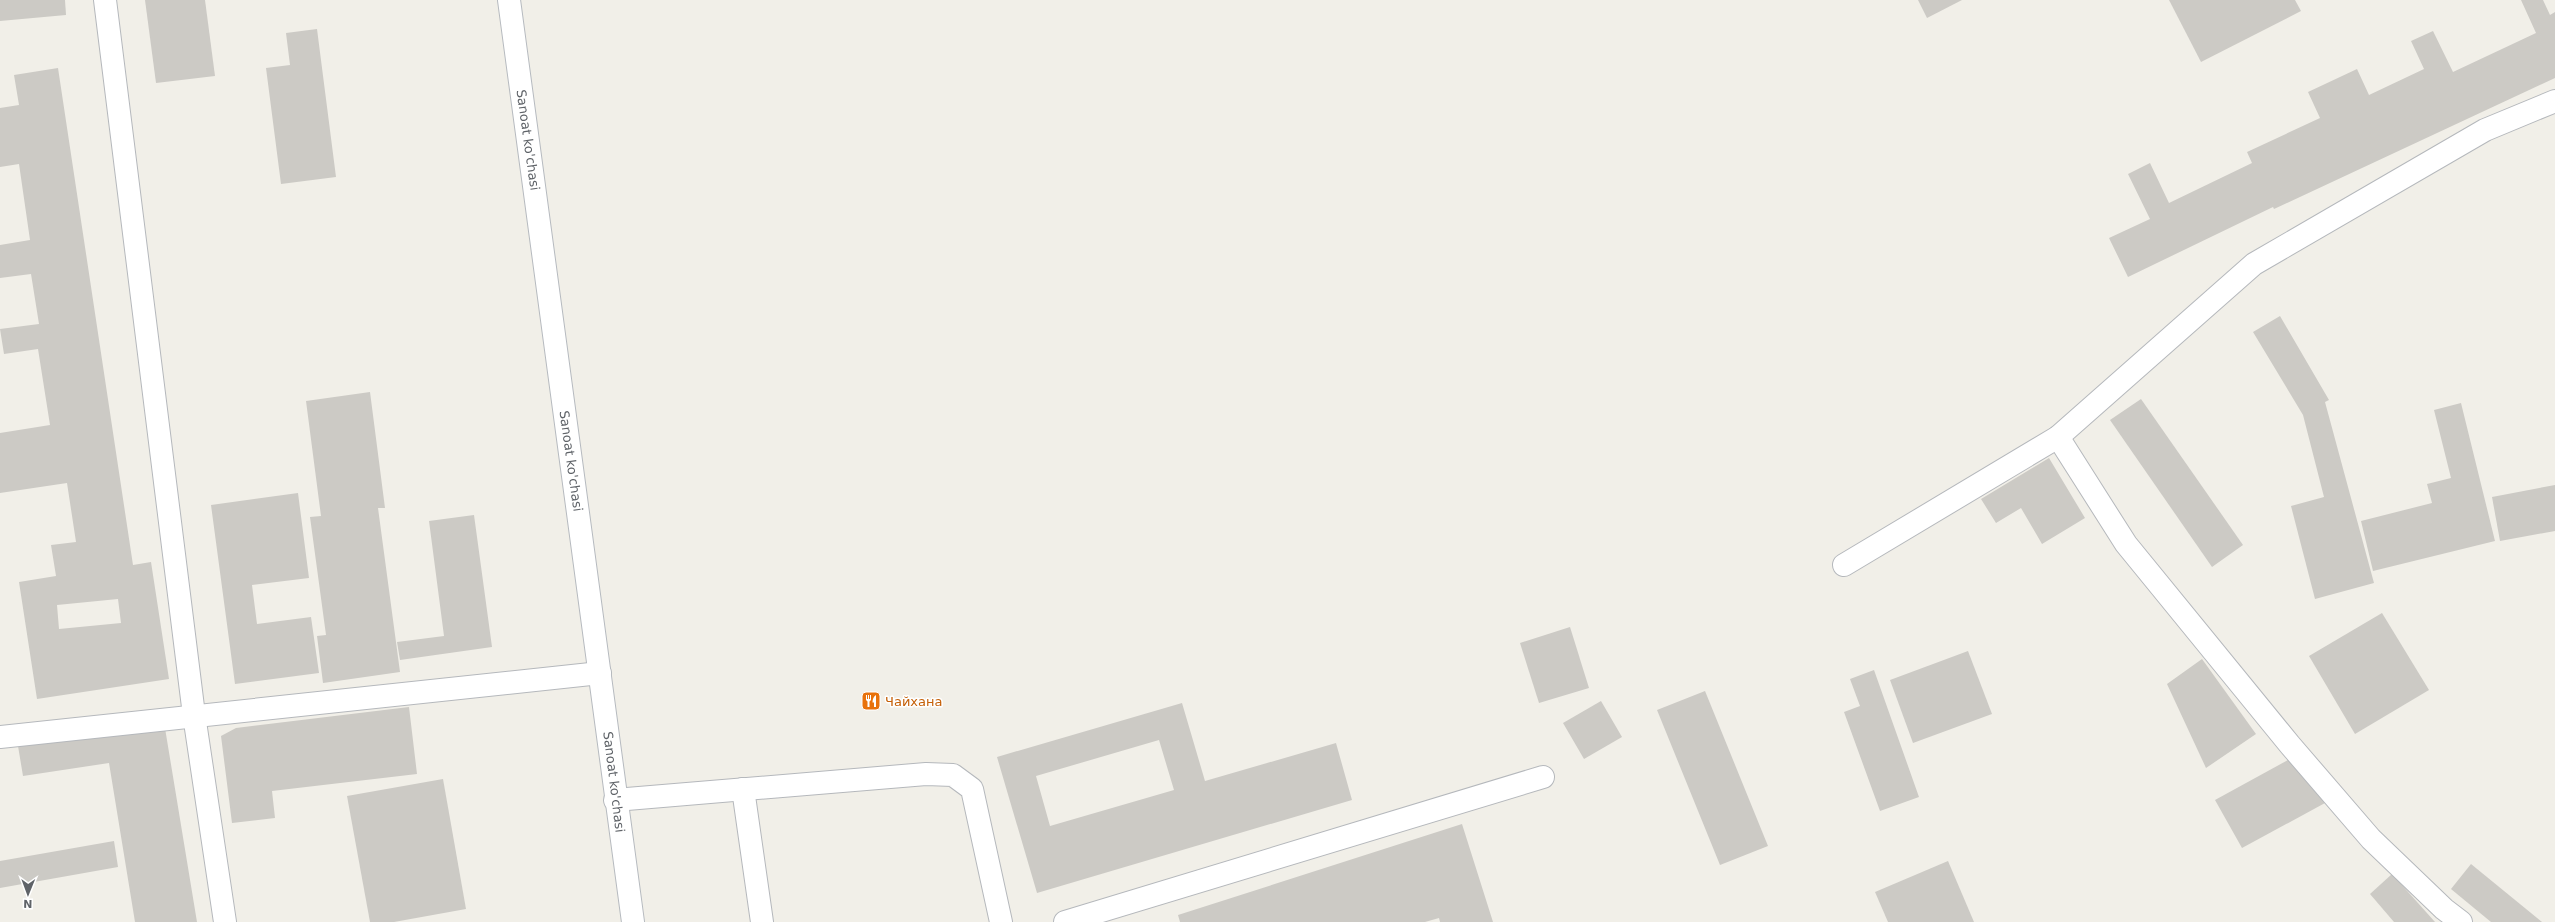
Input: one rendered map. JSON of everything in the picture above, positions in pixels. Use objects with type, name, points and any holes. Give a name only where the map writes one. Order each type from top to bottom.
[{"type":"street","points":[[105,0],[194,716],[226,922]]},
{"type":"street","name":"Sanoat ko'chasi","points":[[509,0],[633,922]]},
{"type":"street","points":[[1844,565],[2058,437],[2254,264],[2485,130],[2555,100]]},
{"type":"street","points":[[2058,437],[2126,544],[2290,745],[2371,839],[2444,909],[2461,922]]},
{"type":"street","points":[[0,737],[600,673]]},
{"type":"street","points":[[616,800],[926,774],[953,775],[972,789],[1001,922]]},
{"type":"street","points":[[1065,922],[1543,777]]},
{"type":"street","points":[[743,789],[760,922]]},
{"type":"building","points":[[0,0],[65,0],[66,15],[0,21]]},
{"type":"building","points":[[145,0],[205,0],[215,76],[156,83]]},
{"type":"building","points":[[1918,0],[1962,0],[1927,18]]},
{"type":"building","points":[[2169,0],[2295,0],[2301,11],[2201,62]]},
{"type":"building","points":[[2521,0],[2543,0],[2550,15],[2555,12],[2555,78],[2274,209],[2273,207],[2128,277],[2109,238],[2150,219],[2128,174],[2150,163],[2169,203],[2252,163],[2247,152],[2320,118],[2308,92],[2357,69],[2369,95],[2424,69],[2411,41],[2433,31],[2453,72],[2536,33]]},
{"type":"building","points":[[317,29],[336,177],[281,184],[266,68],[290,65],[286,33]]},
{"type":"building","points":[[58,68],[133,565],[151,562],[169,679],[37,699],[19,582],[56,576],[51,545],[76,542],[67,483],[0,493],[0,433],[50,425],[38,349],[4,354],[0,329],[39,324],[31,274],[0,278],[0,245],[30,240],[19,164],[0,167],[0,108],[19,105],[14,75]],"holes":[[[118,599],[121,623],[59,629],[57,605]]]},
{"type":"building","points":[[2280,316],[2329,400],[2325,402],[2374,583],[2315,599],[2291,506],[2324,497],[2303,415],[2253,332]]},
{"type":"building","points":[[370,392],[385,508],[378,508],[400,672],[323,683],[317,636],[326,635],[310,517],[321,516],[306,401]]},
{"type":"building","points":[[2141,399],[2243,545],[2212,567],[2110,420]]},
{"type":"building","points":[[2461,403],[2495,541],[2373,571],[2361,521],[2432,503],[2427,484],[2451,478],[2434,410]]},
{"type":"building","points":[[2049,458],[2085,518],[2042,544],[2021,508],[1996,523],[1981,499]]},
{"type":"building","points":[[2555,485],[2555,531],[2500,541],[2492,497]]},
{"type":"building","points":[[298,493],[309,578],[252,585],[257,624],[311,617],[319,673],[235,684],[211,505]]},
{"type":"building","points":[[474,515],[492,647],[400,660],[397,642],[444,636],[429,521]]},
{"type":"building","points":[[2382,613],[2429,690],[2355,734],[2309,656]]},
{"type":"building","points":[[1570,627],[1589,688],[1539,703],[1520,643]]},
{"type":"building","points":[[1968,651],[1992,714],[1913,743],[1890,680]]},
{"type":"building","points":[[2202,659],[2256,734],[2206,768],[2167,684]]},
{"type":"building","points":[[1874,670],[1919,797],[1880,811],[1844,712],[1860,706],[1850,679]]},
{"type":"building","points":[[1705,691],[1768,846],[1720,865],[1657,710]]},
{"type":"building","points":[[1601,701],[1622,737],[1584,759],[1563,723]]},
{"type":"building","points":[[1182,703],[1205,781],[1336,743],[1352,800],[1037,893],[997,757]],"holes":[[[1159,740],[1174,790],[1050,826],[1036,776]]]},
{"type":"building","points":[[409,707],[417,774],[272,791],[275,818],[232,823],[221,736],[236,728]]},
{"type":"building","points":[[164,722],[197,922],[135,922],[109,763],[23,776],[18,746]]},
{"type":"building","points":[[2288,760],[2325,803],[2242,848],[2215,800]]},
{"type":"building","points":[[443,779],[466,909],[394,922],[370,922],[347,796]]},
{"type":"building","points":[[1462,824],[1493,922],[1440,922],[1439,918],[1425,922],[1180,922],[1178,915]]},
{"type":"building","points":[[114,841],[118,867],[0,888],[0,861]]},
{"type":"building","points":[[1948,861],[1974,922],[1888,922],[1875,892]]},
{"type":"building","points":[[2471,864],[2542,922],[2491,922],[2451,889]]},
{"type":"building","points":[[2392,874],[2435,922],[2394,922],[2370,894]]},
{"type":"place","name":"Чайхана","points":[[871,701]]}]
